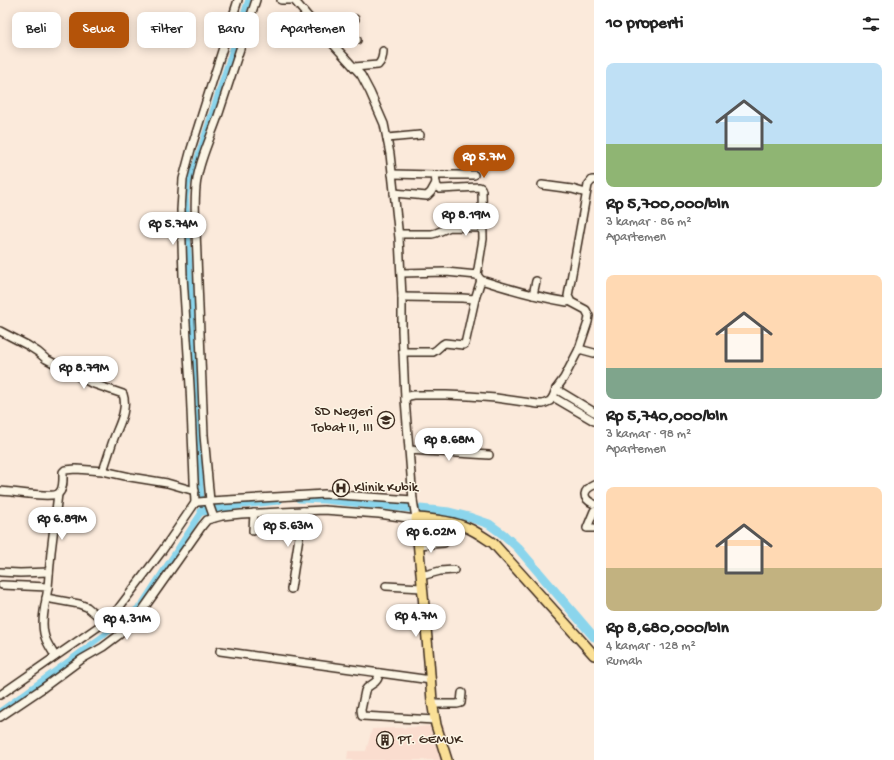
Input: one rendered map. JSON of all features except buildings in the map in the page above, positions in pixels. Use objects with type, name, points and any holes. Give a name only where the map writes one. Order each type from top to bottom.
[{"type":"main road","points":[[447,760],[435,720],[415,518],[456,523],[478,533],[493,543],[594,655]]},
{"type":"street","points":[[195,491],[183,276],[181,210],[183,179],[238,0]]},
{"type":"street","points":[[0,695],[105,622],[118,609],[162,551],[204,502],[204,435],[195,205],[197,178],[256,0]]},
{"type":"street","points":[[281,0],[294,0],[304,12]]},
{"type":"street","points":[[0,717],[82,659],[103,647],[119,635],[142,611],[202,526],[213,516],[324,510],[415,518],[403,352],[399,234],[390,154],[384,124],[370,92],[361,76],[337,48]]},
{"type":"street","points":[[354,68],[378,65],[382,58],[383,51]]},
{"type":"street","points":[[387,138],[420,135]]},
{"type":"street","points":[[392,174],[474,175]]},
{"type":"street","points":[[403,352],[433,352],[445,343],[465,344],[479,278],[483,239],[481,188],[440,189],[437,188],[435,175]]},
{"type":"street","points":[[569,300],[568,296],[586,193],[588,185],[592,180],[594,180]]},
{"type":"street","points":[[394,193],[427,196],[436,183]]},
{"type":"street","points":[[542,186],[572,189],[586,193]]},
{"type":"street","points":[[399,234],[432,234],[450,227],[483,228]]},
{"type":"street","points":[[401,272],[446,272],[479,278],[533,295],[567,302],[569,300],[590,310],[588,322],[579,349],[550,401],[543,404],[538,404],[496,398],[446,395],[414,395],[409,396],[406,399]]},
{"type":"street","points":[[533,295],[536,281]]},
{"type":"street","points":[[402,297],[475,299]]},
{"type":"street","points":[[0,331],[27,345],[46,359],[91,384],[123,394],[125,401],[121,422],[114,437],[103,471]]},
{"type":"street","points":[[579,349],[594,352]]},
{"type":"street","points":[[556,389],[594,412]]},
{"type":"street","points":[[553,397],[594,421]]},
{"type":"street","points":[[409,450],[489,455]]},
{"type":"street","points":[[55,656],[45,638],[43,622],[58,494],[62,487],[63,472],[65,470],[103,471],[130,478],[167,483],[195,491],[213,516]]},
{"type":"street","points":[[594,485],[585,492],[586,499],[594,504]]},
{"type":"street","points":[[0,491],[39,495],[58,494]]},
{"type":"street","points":[[204,502],[325,494],[413,502]]},
{"type":"street","points":[[291,589],[303,511]]},
{"type":"street","points":[[594,512],[587,528],[594,528]]},
{"type":"street","points":[[253,531],[254,513]]},
{"type":"street","points":[[418,545],[444,543]]},
{"type":"street","points":[[421,576],[440,571],[454,570]]},
{"type":"street","points":[[0,572],[49,572]]},
{"type":"street","points":[[2,585],[48,587]]},
{"type":"street","points":[[386,586],[422,588]]},
{"type":"street","points":[[46,598],[87,607],[105,622]]},
{"type":"street","points":[[220,651],[431,680]]},
{"type":"street","points":[[379,673],[375,682],[366,688],[361,710],[362,716],[435,720]]},
{"type":"street","points":[[433,704],[461,703],[462,693]]},
{"type":"shaded area","points":[[443,724],[453,760],[347,760],[348,751],[366,751],[372,729],[420,727]]},
{"type":"waterway","points":[[0,711],[119,624],[141,605],[202,511],[186,197],[188,184],[248,0]]},
{"type":"waterway","points":[[299,498],[324,499],[449,512],[489,524],[518,548],[594,637]]},
{"type":"waterway","points":[[202,511],[241,504],[278,500]]},
{"type":"place","name":"SD Negeri Tobat II, III","points":[[386,420]]},
{"type":"place","name":"Klinik Kubik","points":[[341,488]]},
{"type":"place","name":"PT. GEMUK","points":[[385,740]]}]
